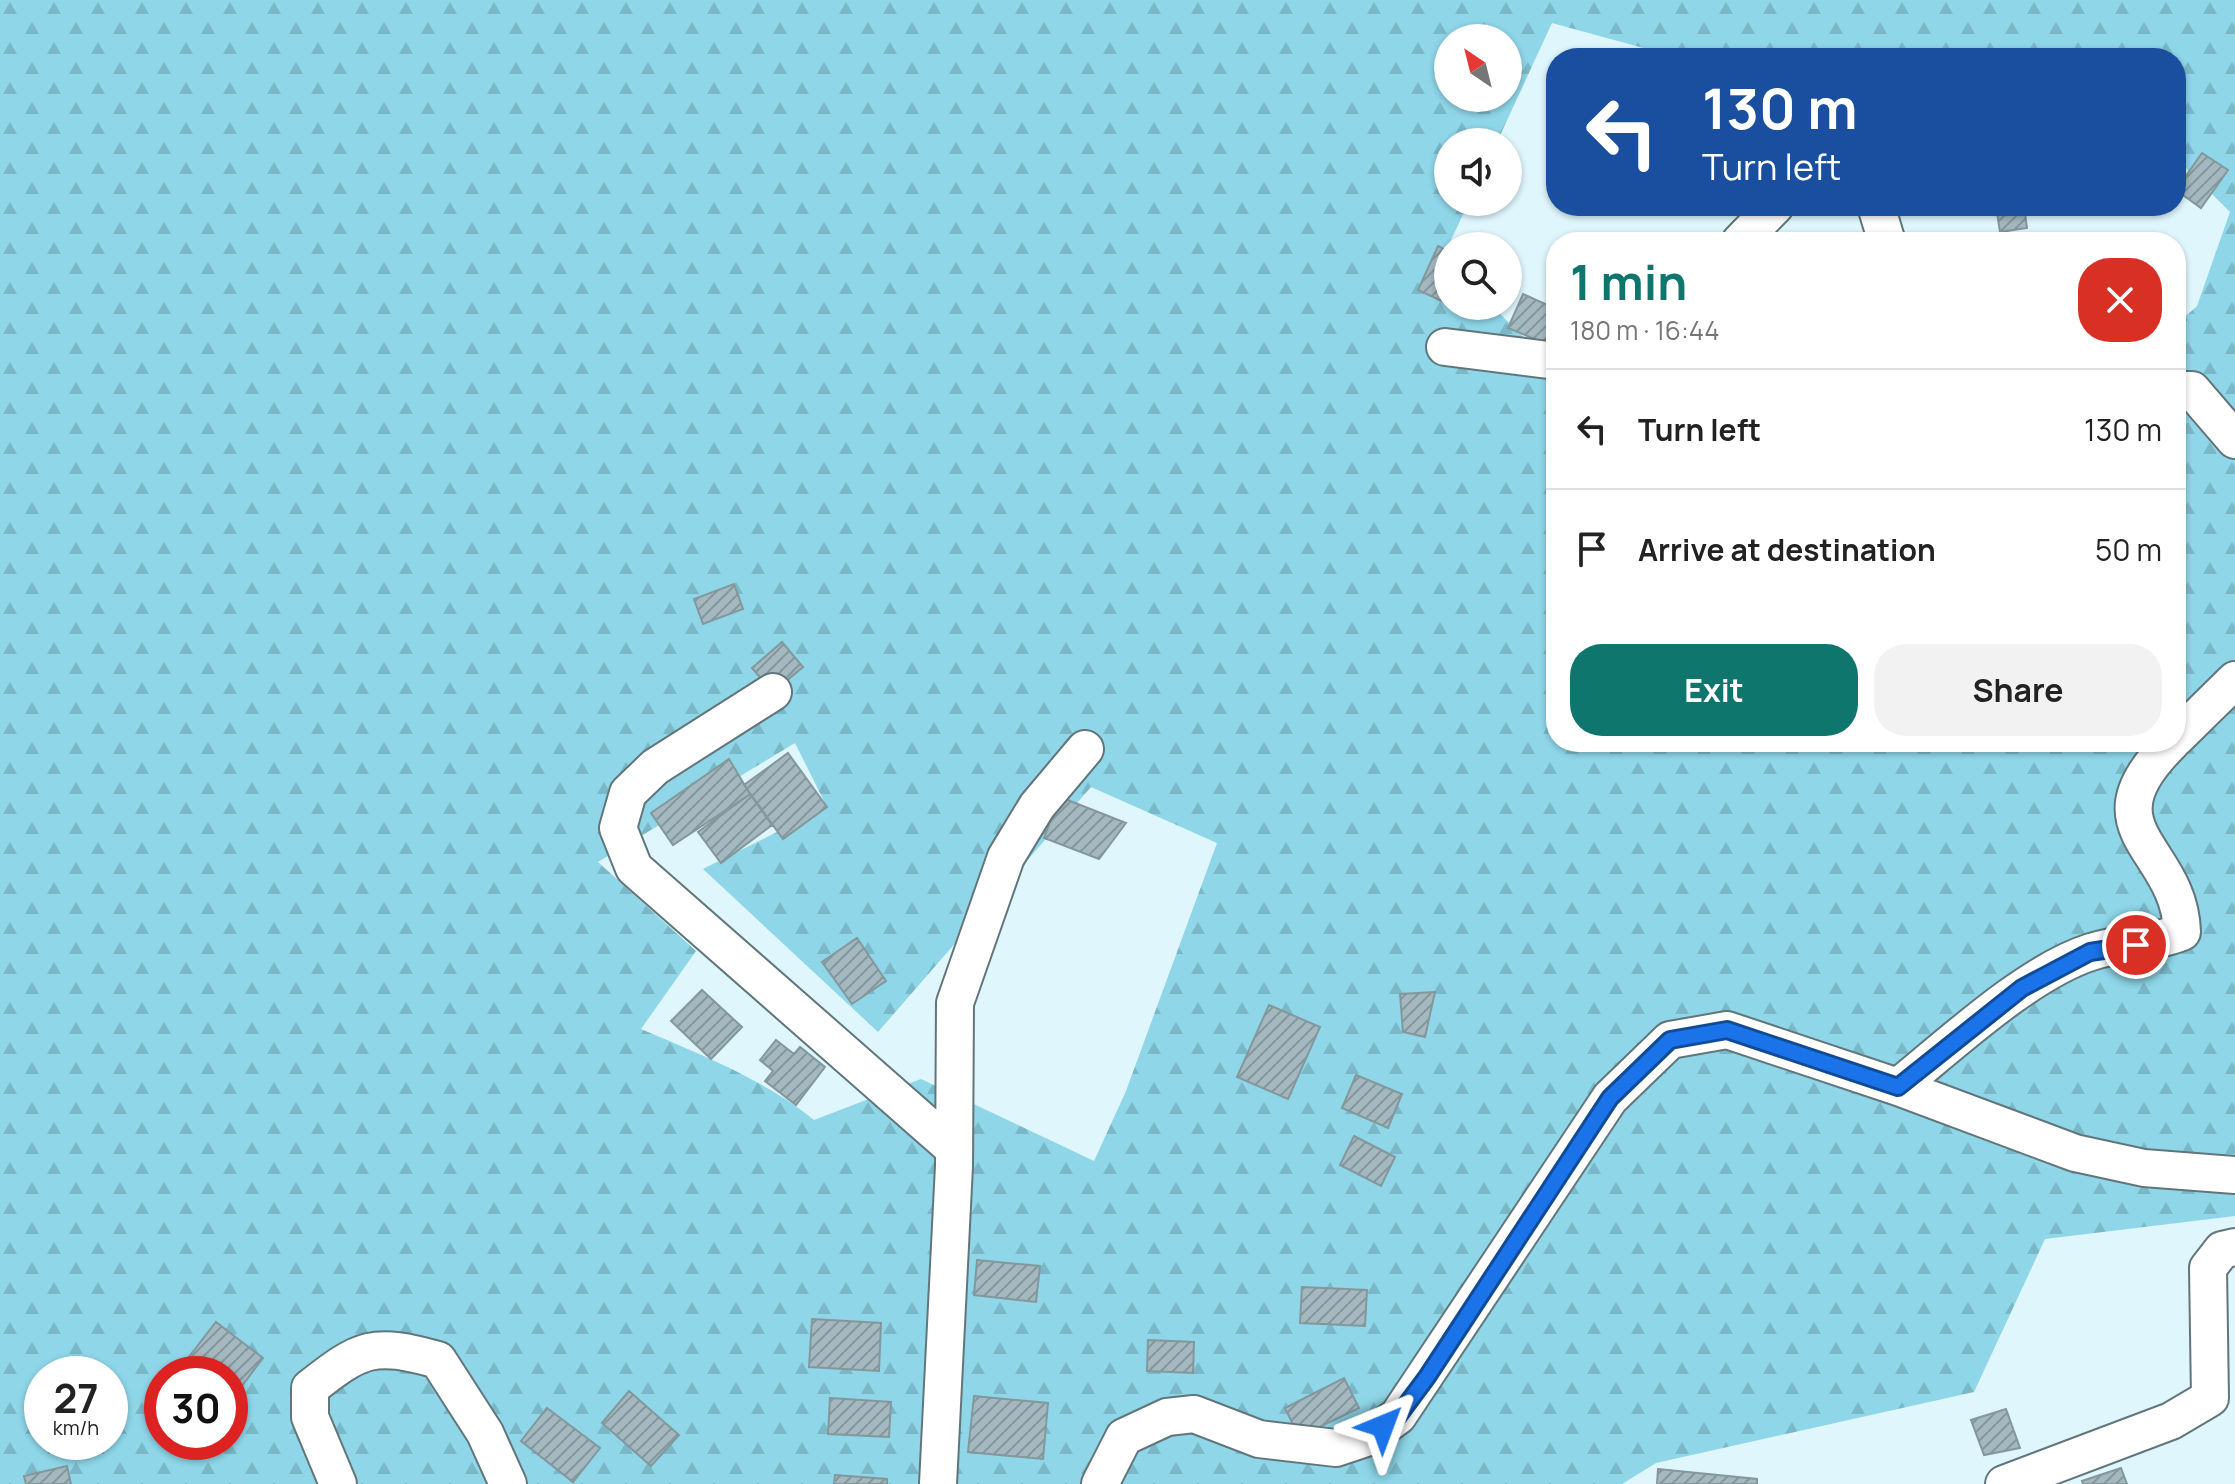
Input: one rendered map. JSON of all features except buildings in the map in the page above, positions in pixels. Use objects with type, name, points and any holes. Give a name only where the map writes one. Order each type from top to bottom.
[{"type":"street","points":[[1750,232],[1765,216]]},
{"type":"street","points":[[1445,347],[1546,360]]},
{"type":"street","points":[[2186,390],[2192,390],[2235,440]]},
{"type":"street","points":[[2186,728],[2235,680]]},
{"type":"street","points":[[773,692],[655,767],[628,793],[618,828],[634,868],[954,1149]]},
{"type":"street","points":[[938,1484],[954,1149],[955,1003],[1006,857],[1037,806],[1085,749]]},
{"type":"street","points":[[1898,1087],[2022,988],[2090,952],[2159,941],[2182,932],[2181,911],[2132,816],[2133,792],[2150,763],[2161,752]]},
{"type":"street","points":[[1100,1484],[1124,1437],[1167,1417],[1194,1414],[1259,1439],[1336,1448],[1369,1437],[1398,1416],[1610,1098],[1670,1040],[1727,1030],[1898,1087],[2075,1153],[2144,1168],[2235,1175]]},
{"type":"street","points":[[2004,1484],[2171,1421],[2210,1398],[2208,1268],[2222,1250],[2235,1247]]},
{"type":"street","points":[[338,1484],[310,1417],[310,1388],[348,1358],[392,1347],[438,1360],[485,1433],[508,1484]]},
{"type":"green space","points":[[0,0],[2235,0],[2235,1216],[2045,1239],[1974,1392],[1656,1463],[1622,1484],[0,1484]],"holes":[[[795,743],[827,807],[703,869],[878,1032],[1091,787],[1217,843],[1126,1091],[1094,1161],[921,1079],[814,1120],[753,1080],[641,1029],[696,951],[598,862]]]},
{"type":"route","points":[[1383,1426],[1398,1416],[1427,1377],[1610,1098],[1670,1040],[1727,1030],[1898,1087],[2022,988],[2090,952],[2136,945]]}]
